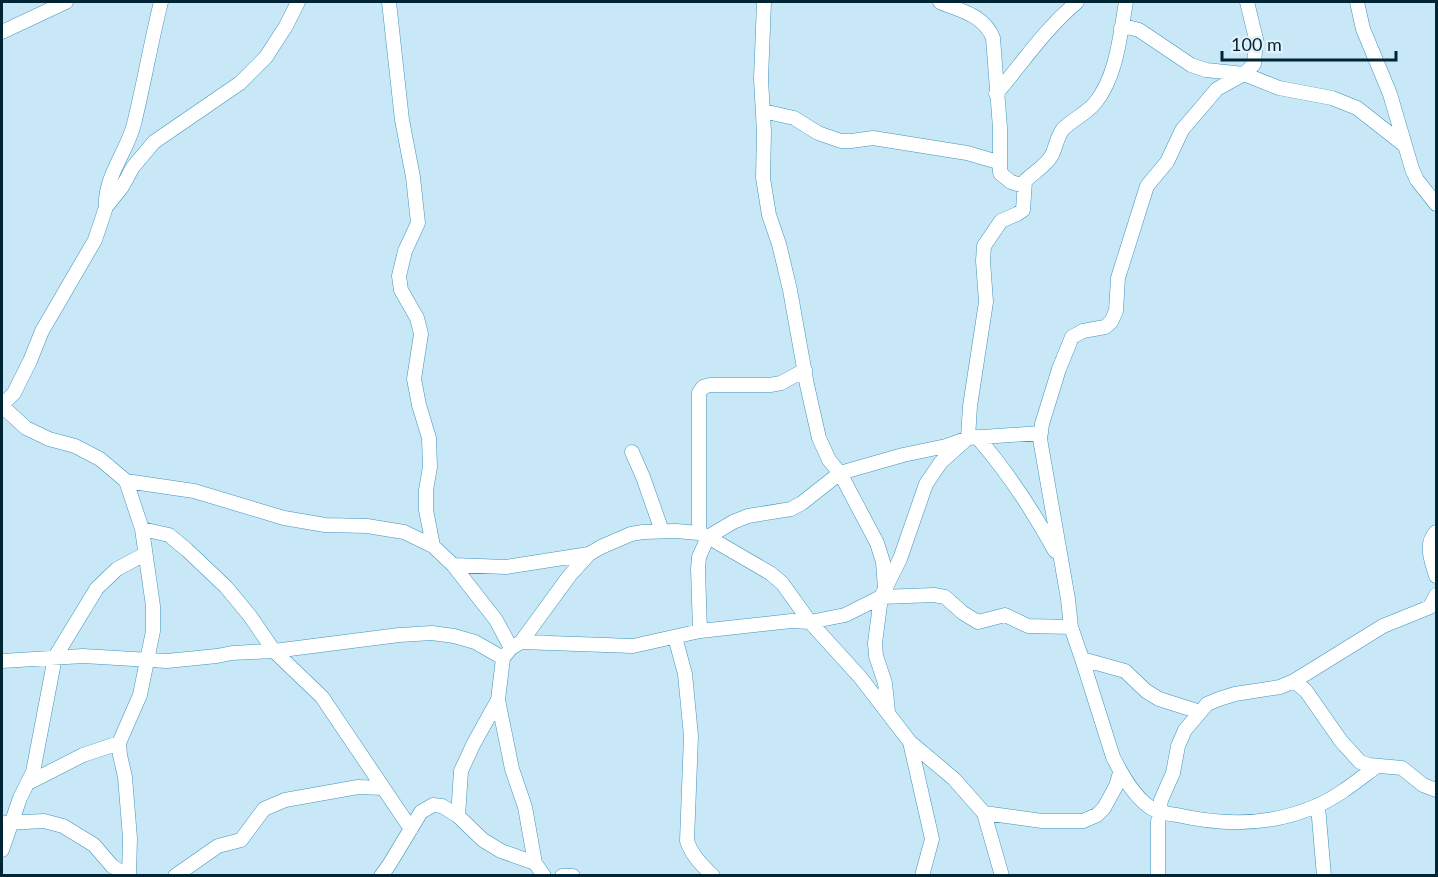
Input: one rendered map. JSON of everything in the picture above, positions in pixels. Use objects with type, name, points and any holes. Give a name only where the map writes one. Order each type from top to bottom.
[{"type":"street","points":[[2,33],[66,2]]},
{"type":"street","points":[[106,207],[105,195],[109,182],[134,126],[147,56],[161,2]]},
{"type":"street","points":[[6,823],[29,820],[63,826],[94,845],[112,866],[129,876],[130,838],[119,743],[140,695],[153,631],[153,606],[142,529],[126,481],[100,459],[75,446],[49,439],[26,428],[2,405],[14,393],[42,331],[95,240],[106,207],[122,187],[133,167],[154,142],[240,83],[266,57],[286,27],[298,2]]},
{"type":"street","points":[[389,2],[402,120],[413,177],[418,223],[405,251],[399,276],[401,290],[417,318],[421,334],[414,379],[429,438],[430,467],[426,490],[426,510],[433,546]]},
{"type":"street","points":[[764,2],[761,68],[765,197],[790,290],[819,438],[829,460],[840,473],[877,543],[883,562],[883,592],[875,643],[876,656],[885,683],[888,714]]},
{"type":"street","points":[[940,2],[972,14],[990,30],[993,38],[1000,128],[998,162],[1000,173],[1003,177],[1024,186]]},
{"type":"street","points":[[996,94],[1022,64],[1042,35],[1077,2]]},
{"type":"street","points":[[1062,563],[994,456],[972,437],[971,397],[986,302],[984,246],[1001,221],[1023,210],[1026,181],[1052,154],[1063,130],[1093,105],[1108,84],[1126,2]]},
{"type":"street","points":[[1247,2],[1256,46],[1254,64],[1244,74],[1217,89],[1182,130],[1167,162],[1147,186],[1118,278],[1116,311],[1111,322],[1105,327],[1083,331],[1072,337],[1059,369],[1041,433],[1042,453],[1071,627],[1096,700],[1107,745],[1120,773],[1152,809],[1193,819],[1231,824],[1266,822],[1295,815],[1318,806],[1377,766]]},
{"type":"street","points":[[1357,2],[1364,29],[1390,94],[1403,144],[1417,180],[1437,204]]},
{"type":"street","points":[[1121,28],[1139,30],[1191,65],[1206,70],[1244,74],[1279,88],[1332,98],[1357,108],[1403,144]]},
{"type":"street","points":[[763,111],[794,118],[818,133],[841,141],[873,138],[967,153],[998,162]]},
{"type":"street","points":[[700,631],[698,569],[704,535],[699,393],[703,387],[710,385],[770,386],[781,383],[805,370]]},
{"type":"street","points":[[704,535],[748,516],[791,509],[840,473],[903,455],[946,446],[972,437],[1041,433]]},
{"type":"street","points":[[2,661],[55,657],[147,660],[201,658],[232,652],[274,651],[432,633],[512,650],[633,646],[700,631],[791,621],[810,622],[845,615],[883,592],[900,559],[926,484],[941,462],[972,437]]},
{"type":"street","points":[[632,452],[644,477],[662,531]]},
{"type":"street","points":[[126,481],[194,491],[284,518],[325,525],[367,526],[404,532],[433,546],[453,565],[496,620],[512,650]]},
{"type":"street","points":[[142,529],[169,535],[226,587],[274,651],[322,697],[411,829]]},
{"type":"street","points":[[453,565],[506,567],[590,554],[631,534],[662,531],[704,535],[770,573],[782,584],[810,622],[860,676],[910,742],[954,779],[984,813],[1002,876]]},
{"type":"street","points":[[1437,532],[1429,544],[1437,576]]},
{"type":"street","points":[[2,850],[6,823],[33,772],[55,657],[97,588],[117,569],[145,554]]},
{"type":"street","points":[[458,816],[461,771],[498,700],[512,650],[570,575],[590,554]]},
{"type":"street","points":[[883,592],[940,596],[952,602],[975,621],[981,622],[1005,615],[1028,626],[1071,627]]},
{"type":"street","points":[[1158,876],[1157,843],[1161,800],[1173,773],[1181,738],[1207,704],[1235,694],[1280,687],[1294,681],[1383,626],[1430,608],[1437,596]]},
{"type":"street","points":[[675,637],[685,674],[691,736],[687,841],[690,851],[713,876]]},
{"type":"street","points":[[1082,659],[1125,671],[1146,691],[1159,699],[1200,712]]},
{"type":"street","points":[[1294,681],[1306,691],[1360,762],[1401,768],[1423,785],[1437,790]]},
{"type":"street","points":[[498,700],[512,769],[525,807],[535,863],[544,876]]},
{"type":"street","points":[[910,742],[932,839],[922,876]]},
{"type":"street","points":[[28,783],[83,755],[119,743]]},
{"type":"street","points":[[984,813],[1042,821],[1083,821],[1097,815],[1104,808],[1120,773]]},
{"type":"street","points":[[175,876],[218,846],[241,840],[264,809],[285,800],[358,786],[383,788]]},
{"type":"street","points":[[381,876],[421,812],[433,806],[442,806],[458,816],[476,834],[501,851],[535,863]]},
{"type":"street","points":[[1318,806],[1324,876]]},
{"type":"street","points":[[562,876],[573,876]]}]
